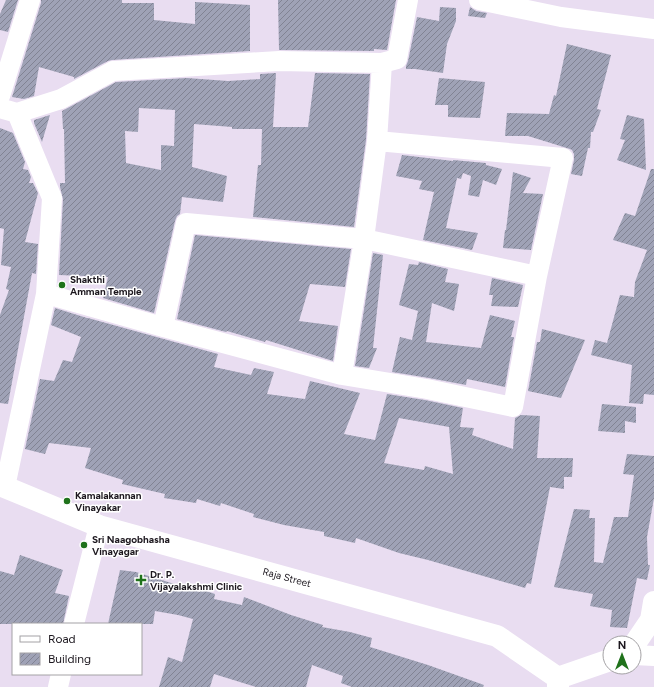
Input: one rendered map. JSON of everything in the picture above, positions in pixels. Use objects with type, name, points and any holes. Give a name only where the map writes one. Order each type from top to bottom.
[{"type":"main road","name":"Raja Street","points":[[3,486],[99,526],[497,636],[558,683]]},
{"type":"main road","points":[[641,635],[652,620],[654,602]]},
{"type":"main road","points":[[558,683],[602,664]]},
{"type":"street","points":[[0,96],[30,0]]},
{"type":"street","points":[[3,486],[46,294],[52,198],[9,111],[61,99],[113,71],[279,61],[382,63],[397,59],[408,0]]},
{"type":"street","points":[[479,0],[561,17],[654,29]]},
{"type":"street","points":[[342,375],[378,141],[382,63]]},
{"type":"street","points":[[46,294],[342,375],[513,407],[537,276],[563,158],[378,141]]},
{"type":"street","points":[[163,327],[186,223],[364,239],[537,276]]},
{"type":"street","points":[[74,623],[99,526]]},
{"type":"street","points":[[642,655],[654,656]]},
{"type":"street","points":[[58,687],[61,675]]},
{"type":"building","points":[[6,0],[18,0],[8,32],[0,30],[0,14]]},
{"type":"building","points":[[41,0],[122,0],[122,3],[154,3],[154,20],[195,24],[195,2],[250,5],[250,51],[112,60],[74,79],[74,77],[39,67],[34,96],[24,99],[12,97]]},
{"type":"building","points":[[278,0],[396,0],[387,50],[279,50]]},
{"type":"building","points":[[440,7],[456,8],[456,21],[447,44],[443,73],[406,69],[417,17],[439,21]]},
{"type":"building","points":[[470,7],[476,11],[487,13],[485,18],[468,16]]},
{"type":"building","points":[[567,44],[611,55],[597,109],[601,110],[593,132],[591,132],[590,148],[588,148],[582,176],[571,174],[574,160],[572,150],[528,136],[505,136],[507,113],[549,114],[554,95],[556,96]]},
{"type":"building","points":[[276,73],[273,127],[308,127],[315,73],[370,74],[366,140],[354,227],[253,217],[258,165],[261,165],[262,129],[232,129],[232,127],[194,124],[192,167],[227,176],[223,202],[182,197],[180,214],[177,216],[175,221],[154,313],[103,298],[108,277],[59,275],[63,199],[60,183],[65,183],[64,129],[62,111],[116,82],[187,78],[228,81],[260,79],[260,74]],"holes":[[[139,108],[175,110],[174,146],[161,145],[161,170],[126,163],[125,131],[138,132]]]},
{"type":"building","points":[[439,78],[485,82],[480,118],[448,117],[448,105],[435,105]]},
{"type":"building","points":[[50,115],[42,142],[34,120]]},
{"type":"building","points":[[627,115],[644,119],[646,170],[617,160],[625,140],[620,139]]},
{"type":"building","points":[[0,128],[13,133],[25,162],[23,169],[28,170],[31,177],[29,183],[33,183],[38,193],[25,242],[38,244],[36,274],[32,273],[8,404],[0,403],[0,315],[9,290],[6,289],[11,267],[1,265],[4,229],[0,228]]},
{"type":"building","points":[[402,155],[486,163],[486,165],[502,169],[496,185],[483,180],[479,197],[468,195],[471,176],[463,173],[461,179],[457,178],[446,228],[478,233],[472,250],[423,240],[434,192],[419,189],[422,181],[396,176]]},
{"type":"building","points":[[651,169],[654,169],[654,395],[644,394],[643,404],[629,403],[632,365],[591,355],[595,340],[607,343],[620,295],[634,297],[635,282],[647,250],[613,240],[625,213],[635,216]]},
{"type":"building","points":[[513,172],[531,178],[523,193],[543,194],[531,250],[503,248]]},
{"type":"building","points":[[195,235],[351,249],[345,287],[310,284],[299,321],[338,326],[333,361],[266,340],[265,342],[177,319]]},
{"type":"building","points":[[373,253],[383,255],[373,348],[377,348],[369,368],[355,366]]},
{"type":"building","points":[[419,262],[448,269],[445,282],[459,284],[454,311],[432,303],[426,342],[481,348],[490,315],[515,321],[511,337],[514,337],[505,387],[467,379],[466,385],[392,372],[400,337],[412,340],[418,311],[399,305],[409,264],[418,265]]},
{"type":"building","points":[[492,278],[523,285],[518,307],[491,306],[493,295],[489,295]]},
{"type":"building","points":[[55,308],[218,354],[214,367],[251,375],[254,368],[274,372],[267,394],[305,399],[310,381],[360,393],[344,434],[375,440],[387,394],[463,408],[460,427],[474,428],[472,435],[513,449],[515,418],[521,415],[540,416],[537,458],[573,458],[572,477],[564,477],[564,489],[550,487],[531,584],[527,583],[525,588],[399,553],[356,538],[355,543],[324,536],[324,532],[284,525],[253,517],[254,514],[221,503],[220,506],[197,499],[196,503],[164,498],[165,494],[122,484],[123,480],[85,468],[91,448],[49,443],[45,454],[25,449],[40,379],[54,381],[63,360],[72,362],[81,337],[51,325]],"holes":[[[399,418],[449,427],[453,474],[425,466],[424,470],[384,463]]]},
{"type":"building","points":[[542,329],[585,340],[561,398],[528,391],[537,342],[540,342]]},
{"type":"building","points":[[602,404],[636,407],[636,423],[625,421],[625,433],[598,431]]},
{"type":"building","points":[[627,454],[654,456],[654,498],[647,537],[648,565],[650,565],[647,580],[637,578],[627,628],[610,627],[612,610],[590,606],[593,594],[554,587],[574,509],[590,510],[589,518],[595,518],[594,562],[603,563],[614,517],[628,517],[634,475],[623,474]]},
{"type":"building","points":[[20,555],[63,570],[55,593],[69,596],[63,623],[0,624],[0,571],[14,575]]},
{"type":"building","points":[[120,570],[136,572],[200,592],[200,589],[215,594],[214,599],[242,605],[244,597],[291,615],[323,625],[322,627],[372,638],[370,647],[428,665],[484,685],[483,687],[352,687],[341,683],[343,676],[312,665],[306,687],[256,687],[214,674],[210,687],[159,687],[168,657],[182,662],[193,619],[155,611],[153,624],[108,623]]},
{"type":"place","name":"Shakthi Amman Temple","points":[[62,285]]},
{"type":"place","name":"Kamalakannan Vinayakar","points":[[67,501]]},
{"type":"place","name":"Sri Naagobhasha Vinayagar","points":[[84,545]]},
{"type":"place","name":"Dr. P. Vijayalakshmi Clinic","points":[[141,580]]}]
